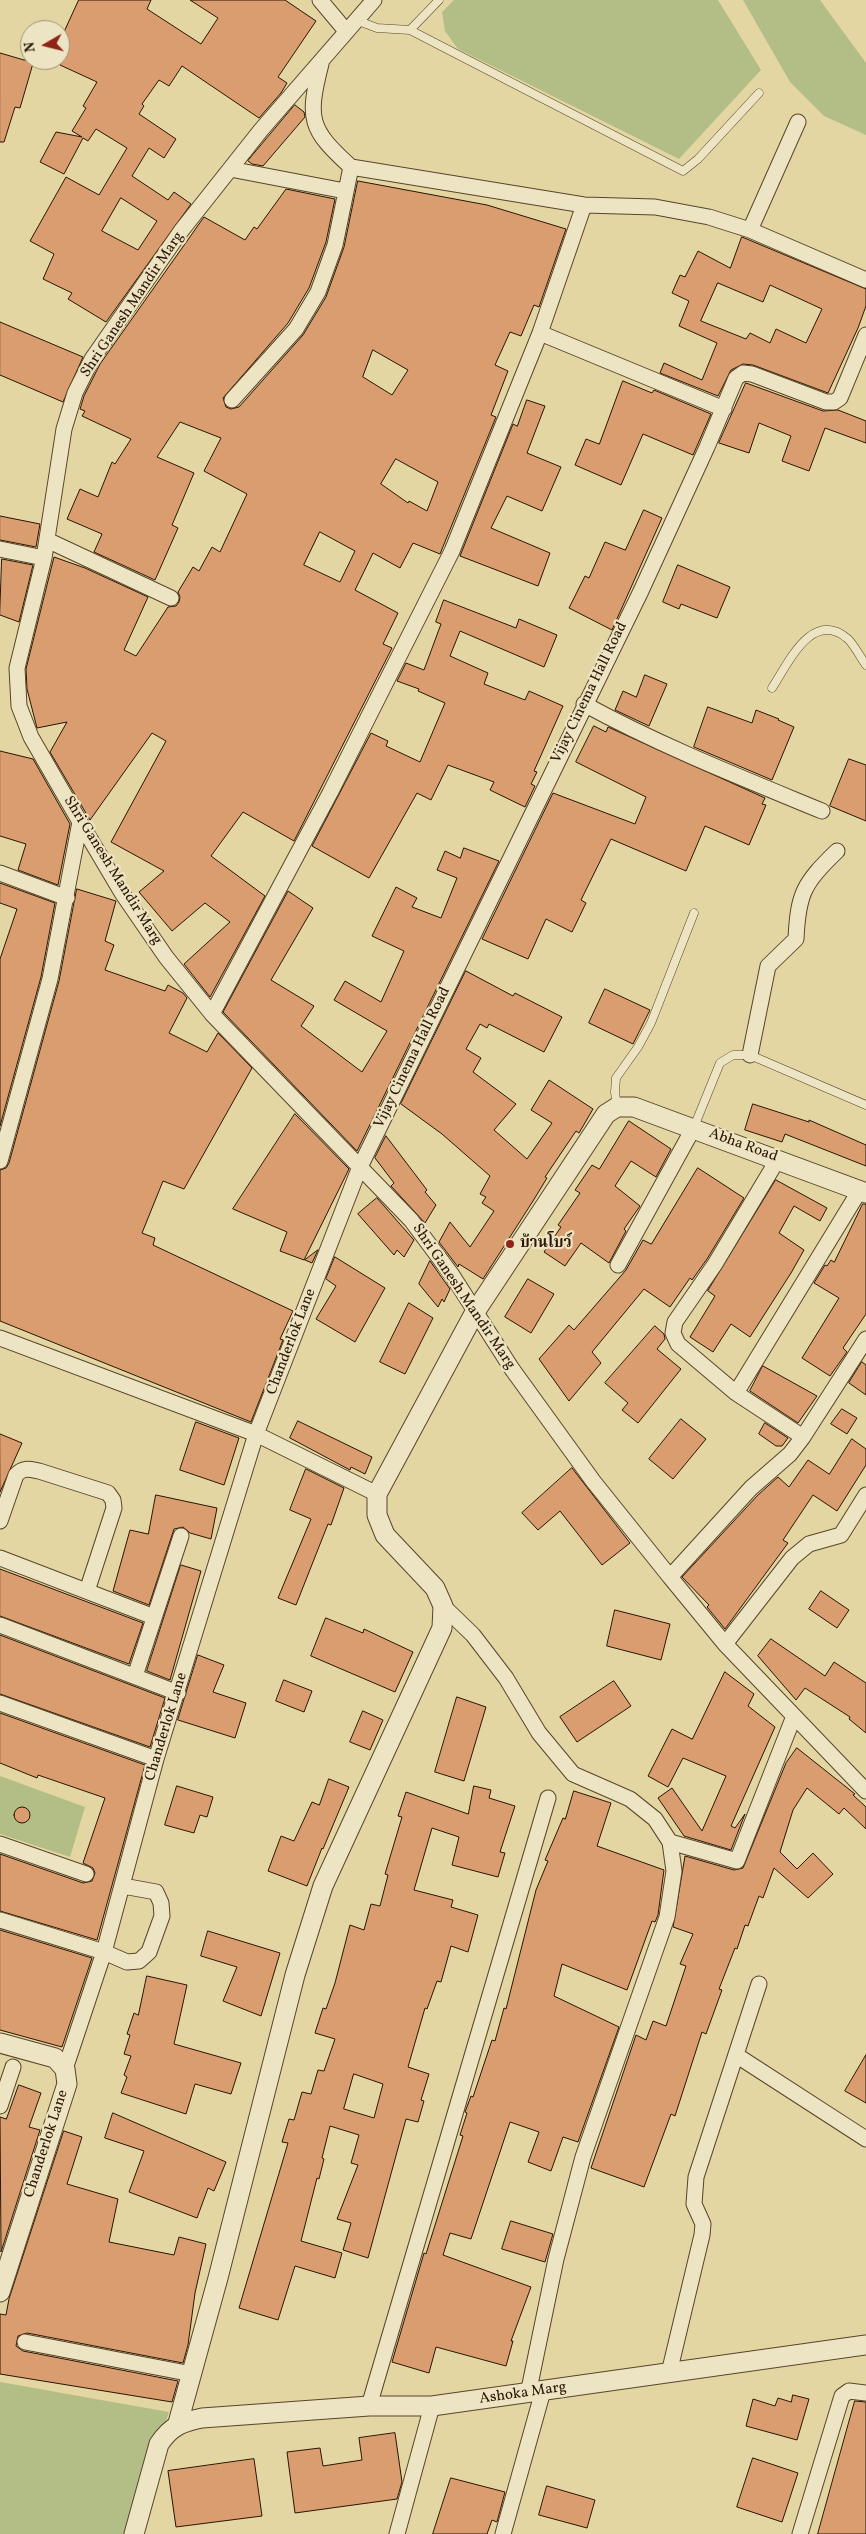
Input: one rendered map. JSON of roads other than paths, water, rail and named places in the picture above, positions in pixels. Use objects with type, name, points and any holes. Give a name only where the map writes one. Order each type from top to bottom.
[{"type":"street","points":[[320,0],[351,26]]},
{"type":"street","name":"Shri Ganesh Mandir Marg","points":[[374,0],[230,169],[164,255],[92,359],[75,393],[64,429],[44,558],[17,668],[19,706],[31,737],[80,822],[122,893],[166,957],[212,1014],[358,1169],[410,1220],[452,1275],[512,1369],[593,1480],[725,1644]]},
{"type":"street","points":[[322,60],[313,103],[315,126],[325,144],[350,167],[584,205],[655,207],[710,217],[750,230],[866,280]]},
{"type":"street","points":[[750,230],[798,122]]},
{"type":"street","points":[[232,400],[296,329],[318,292],[335,245],[350,167]]},
{"type":"street","points":[[230,169],[345,191]]},
{"type":"street","points":[[212,1014],[330,793],[448,559],[540,333],[584,205]]},
{"type":"street","points":[[540,333],[724,409]]},
{"type":"street","name":"Vijay Cinema Hall Road","points":[[358,1169],[584,704],[641,591],[724,409],[736,378],[744,373],[752,374],[826,402],[834,402],[840,398],[866,335]]},
{"type":"street","points":[[47,540],[171,598]]},
{"type":"street","points":[[0,549],[44,558]]},
{"type":"street","points":[[584,704],[626,727],[822,812]]},
{"type":"street","points":[[0,1161],[50,979],[80,822]]},
{"type":"street","points":[[750,1055],[768,966],[796,940],[798,905],[813,874],[837,851]]},
{"type":"street","points":[[0,873],[67,898]]},
{"type":"street","points":[[503,2534],[536,2393],[556,2258],[583,2157],[668,1917],[674,1871],[670,1842],[655,1819],[630,1800],[574,1774],[539,1733],[506,1678],[473,1635],[443,1606],[435,1588],[385,1535],[377,1515],[377,1494],[475,1312],[606,1114],[617,1107]]},
{"type":"street","name":"Abha Road","points":[[617,1107],[634,1107],[694,1127],[863,1192]]},
{"type":"street","points":[[618,1265],[694,1127]]},
{"type":"street","points":[[778,1159],[715,1264],[675,1322],[673,1333],[678,1344],[736,1393],[803,1437]]},
{"type":"street","name":"Chanderlok Lane","points":[[0,2292],[67,2084],[65,2069],[124,1886],[156,1759],[178,1693],[256,1434],[358,1169]]},
{"type":"street","points":[[736,1393],[863,1192]]},
{"type":"street","points":[[0,1338],[256,1434],[377,1494]]},
{"type":"street","points":[[670,1577],[751,1488],[790,1454],[866,1339]]},
{"type":"street","points":[[0,1521],[16,1476],[20,1470],[29,1468],[108,1493],[113,1500],[114,1508],[87,1591]]},
{"type":"street","points":[[866,1495],[840,1535],[809,1544],[792,1558],[725,1644],[866,1791]]},
{"type":"street","points":[[135,1676],[182,1536]]},
{"type":"street","points":[[0,1558],[154,1617]]},
{"type":"street","points":[[134,2534],[159,2444],[167,2432],[178,2423],[218,2278],[295,1975],[323,1886],[442,1628],[443,1606]]},
{"type":"street","points":[[0,1625],[178,1693]]},
{"type":"street","points":[[0,1703],[156,1759]]},
{"type":"street","points":[[670,1842],[737,1861],[794,1716]]},
{"type":"street","points":[[369,2406],[548,1798]]},
{"type":"street","points":[[0,1844],[86,1874]]},
{"type":"street","points":[[0,1920],[104,1952],[127,1962],[139,1961],[149,1952],[162,1916],[161,1903],[156,1892],[124,1886]]},
{"type":"street","points":[[669,2373],[702,2234],[703,2224],[694,2204],[696,2177],[758,1984]]},
{"type":"street","points":[[0,2042],[55,2058],[65,2069]]},
{"type":"street","points":[[736,2055],[866,2139]]},
{"type":"street","points":[[0,2106],[13,2067]]},
{"type":"street","points":[[25,2342],[192,2374]]},
{"type":"street","name":"Ashoka Marg","points":[[178,2423],[202,2418],[369,2406],[432,2406],[536,2393],[866,2345]]},
{"type":"street","points":[[800,2534],[842,2396],[849,2392],[866,2393]]},
{"type":"street","points":[[398,2534],[432,2406]]},
{"type":"lane","points":[[410,30],[439,0]]},
{"type":"lane","points":[[351,26],[410,30],[683,171],[698,159],[759,93]]},
{"type":"lane","points":[[772,688],[806,637],[821,631],[837,632],[849,640],[866,665]]},
{"type":"lane","points":[[617,1107],[614,1092],[616,1078],[638,1047],[651,1023],[694,913]]},
{"type":"lane","points":[[694,1127],[720,1063],[733,1055],[750,1055],[866,1105]]},
{"type":"place","name":"บ้านโบว์","points":[[510,1244]]}]
